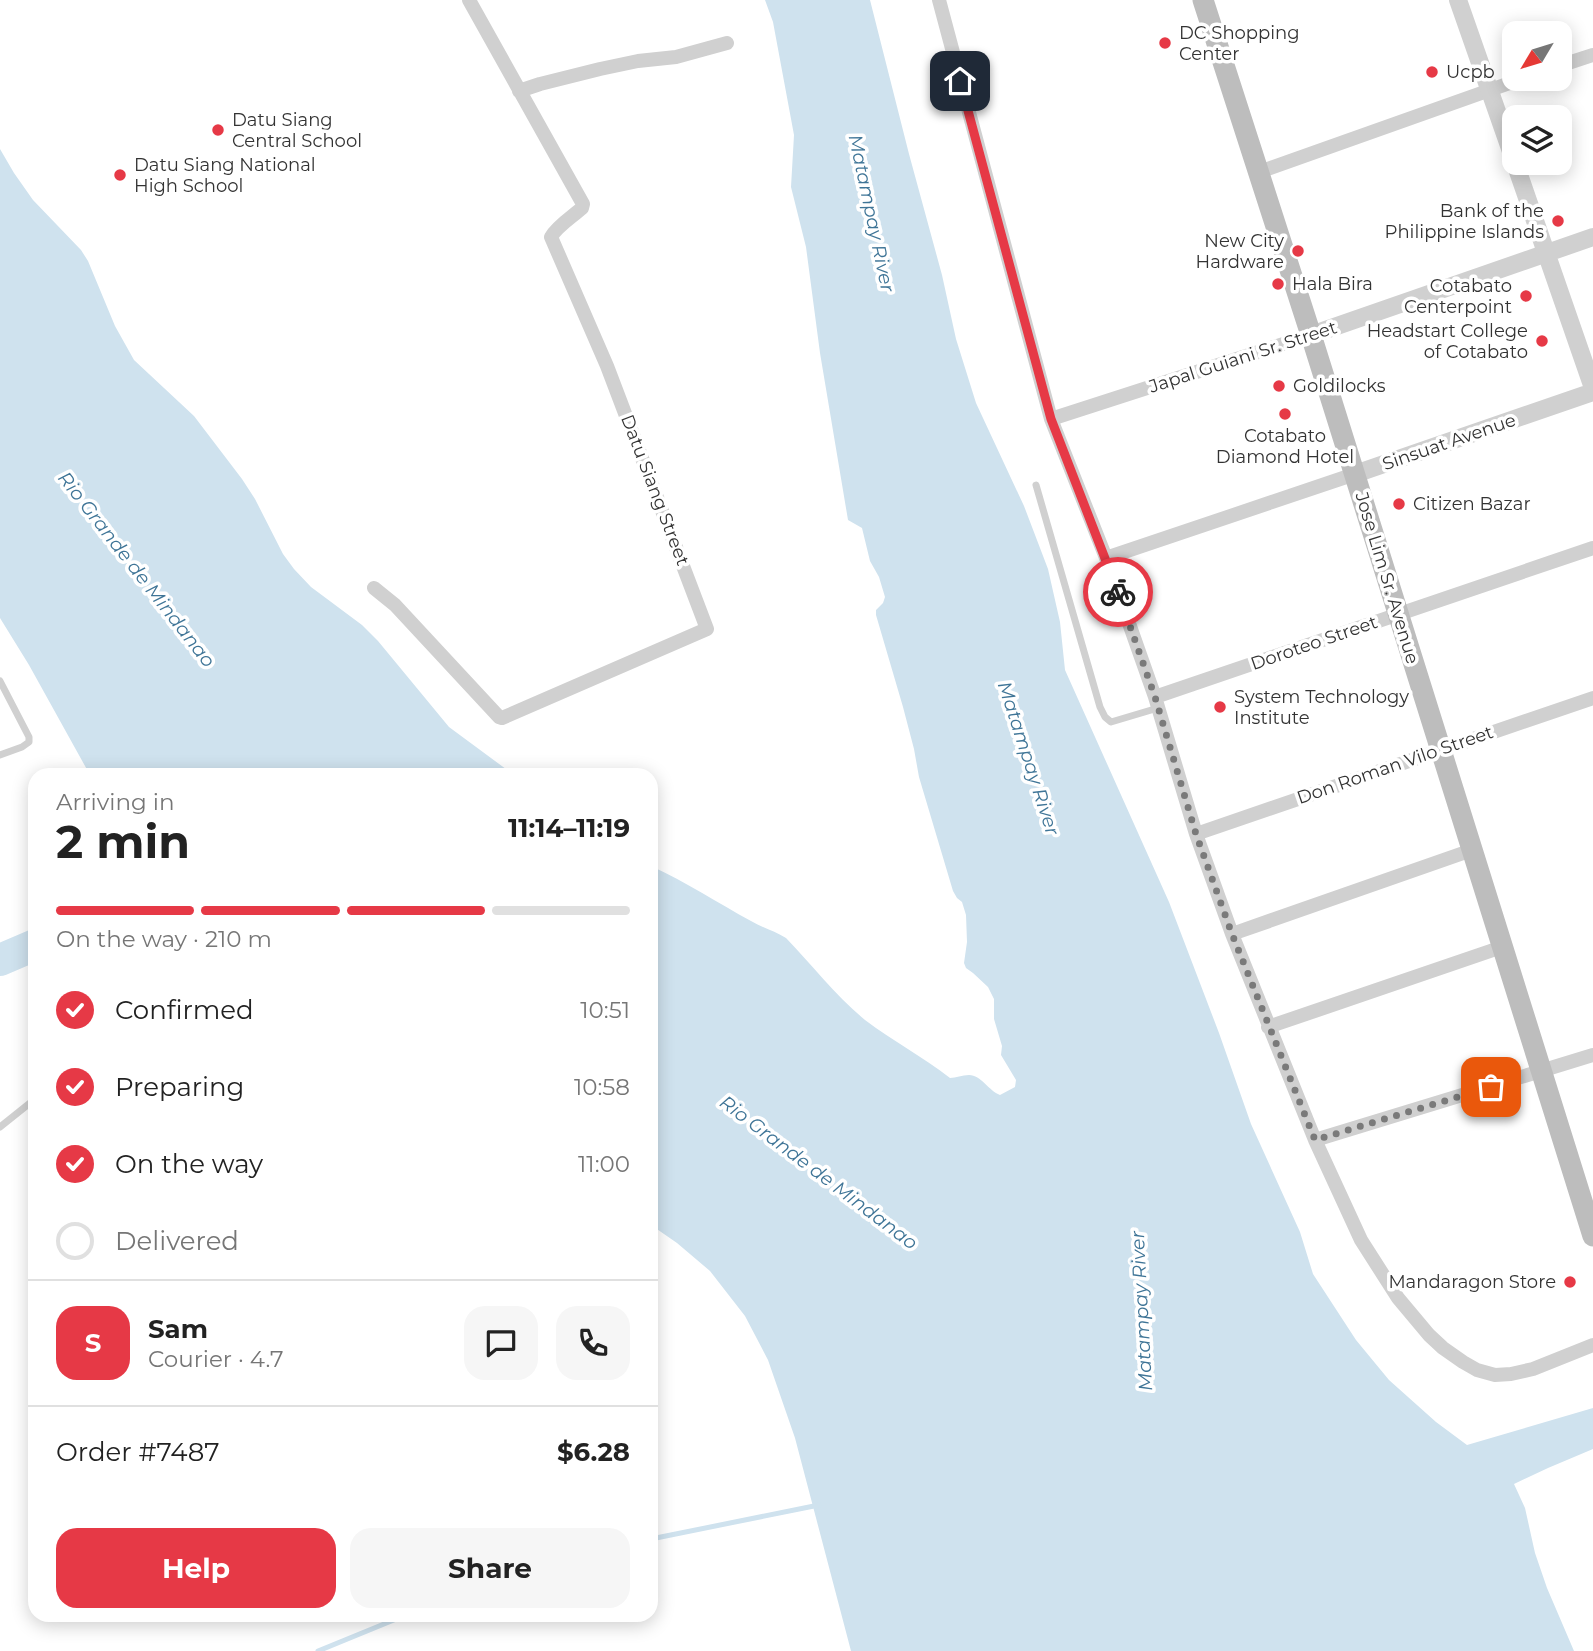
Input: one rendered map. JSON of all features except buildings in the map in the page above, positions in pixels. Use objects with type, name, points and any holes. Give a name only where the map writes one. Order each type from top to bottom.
[{"type":"main road","name":"Jose Lim Sr. Avenue","points":[[1203,0],[1355,474],[1593,1236]]},
{"type":"street","name":"Datu Siang Street","points":[[374,588],[395,605],[502,718],[707,629],[607,366],[551,237],[583,204],[469,0]]},
{"type":"street","points":[[939,0],[1051,419],[1106,558],[1156,702],[1196,834],[1232,934],[1315,1140],[1361,1240],[1410,1313],[1443,1348],[1477,1370],[1495,1375],[1511,1374],[1533,1369],[1593,1345]]},
{"type":"street","points":[[1458,0],[1502,126]]},
{"type":"street","points":[[519,91],[540,83],[600,69],[676,57],[727,43]]},
{"type":"street","points":[[1572,62],[1593,55]]},
{"type":"street","points":[[1259,172],[1502,85]]},
{"type":"street","points":[[1519,175],[1593,390]]},
{"type":"street","name":"Japal Guiani Sr. Street","points":[[1051,419],[1311,335],[1593,237]]},
{"type":"street","name":"Sinsuat Avenue","points":[[1106,558],[1593,390]]},
{"type":"street","name":"Doroteo Street","points":[[1156,702],[1593,548]]},
{"type":"street","name":"Don Roman Vilo Street","points":[[1196,834],[1593,698]]},
{"type":"street","points":[[1232,934],[1472,850]]},
{"type":"street","points":[[1268,1027],[1502,947]]},
{"type":"street","points":[[1315,1140],[1593,1055]]},
{"type":"lane","points":[[1036,485],[1075,625],[1105,717],[1111,722],[1156,702]]},
{"type":"lane","points":[[0,681],[29,737],[29,742],[22,747],[0,755]]},
{"type":"lane","points":[[0,1128],[28,1105]]},
{"type":"water","points":[[765,0],[870,0],[942,275],[956,339],[976,403],[1024,506],[1048,569],[1060,622],[1065,670],[1169,902],[1251,1124],[1300,1232],[1313,1274],[1356,1340],[1389,1380],[1436,1422],[1467,1445],[1593,1408],[1593,1449],[1514,1484],[1525,1508],[1535,1553],[1547,1588],[1574,1651],[851,1651],[795,1438],[768,1360],[745,1316],[710,1271],[658,1230],[658,870],[786,938],[854,1011],[950,1078],[973,1076],[1000,1095],[1015,1087],[1016,1080],[1001,1055],[1002,1046],[994,1019],[994,999],[988,987],[966,968],[964,963],[967,942],[966,915],[962,902],[953,891],[919,777],[903,707],[876,615],[876,610],[885,597],[879,577],[870,561],[862,528],[848,520],[820,353],[806,247],[791,187],[794,135],[773,22]]},
{"type":"water","name":"Rio Grande de Mindanao","points":[[0,149],[33,200],[81,250],[88,261],[115,326],[134,360],[194,416],[242,479],[294,569],[311,587],[362,625],[378,641],[449,727],[505,768],[86,768],[0,618]]},
{"type":"waterway","points":[[0,960],[28,948]]},
{"type":"waterway","points":[[658,1538],[819,1505]]},
{"type":"waterway","points":[[318,1651],[389,1622]]},
{"type":"way so far","points":[[1118,592],[1155,697],[1196,834],[1268,1027],[1315,1140],[1491,1087]]},
{"type":"place","name":"DC Shopping Center","points":[[1165,43]]},
{"type":"place","name":"Ucpb","points":[[1432,72]]},
{"type":"place","name":"Datu Siang Central School","points":[[218,130]]},
{"type":"place","name":"Datu Siang National High School","points":[[120,175]]},
{"type":"place","name":"Bank of the Philippine Islands","points":[[1558,221]]},
{"type":"place","name":"New City Hardware","points":[[1298,251]]},
{"type":"place","name":"Hala Bira","points":[[1278,284]]},
{"type":"place","name":"Cotabato Centerpoint","points":[[1526,296]]},
{"type":"place","name":"Headstart College of Cotabato","points":[[1542,341]]},
{"type":"place","name":"Goldilocks","points":[[1279,386]]},
{"type":"place","name":"Cotabato Diamond Hotel","points":[[1285,414]]},
{"type":"place","name":"Citizen Bazar","points":[[1399,504]]},
{"type":"place","name":"System Technology Institute","points":[[1220,707]]},
{"type":"place","name":"Mandaragon Store","points":[[1570,1282]]},
{"type":"route","points":[[960,81],[1051,419],[1118,592]]},
{"type":"water label","name":"Matampay River","points":[[872,213]]},
{"type":"water label","name":"Matampay River","points":[[1029,758]]},
{"type":"water label","name":"Matampay River","points":[[1141,1311]]}]
